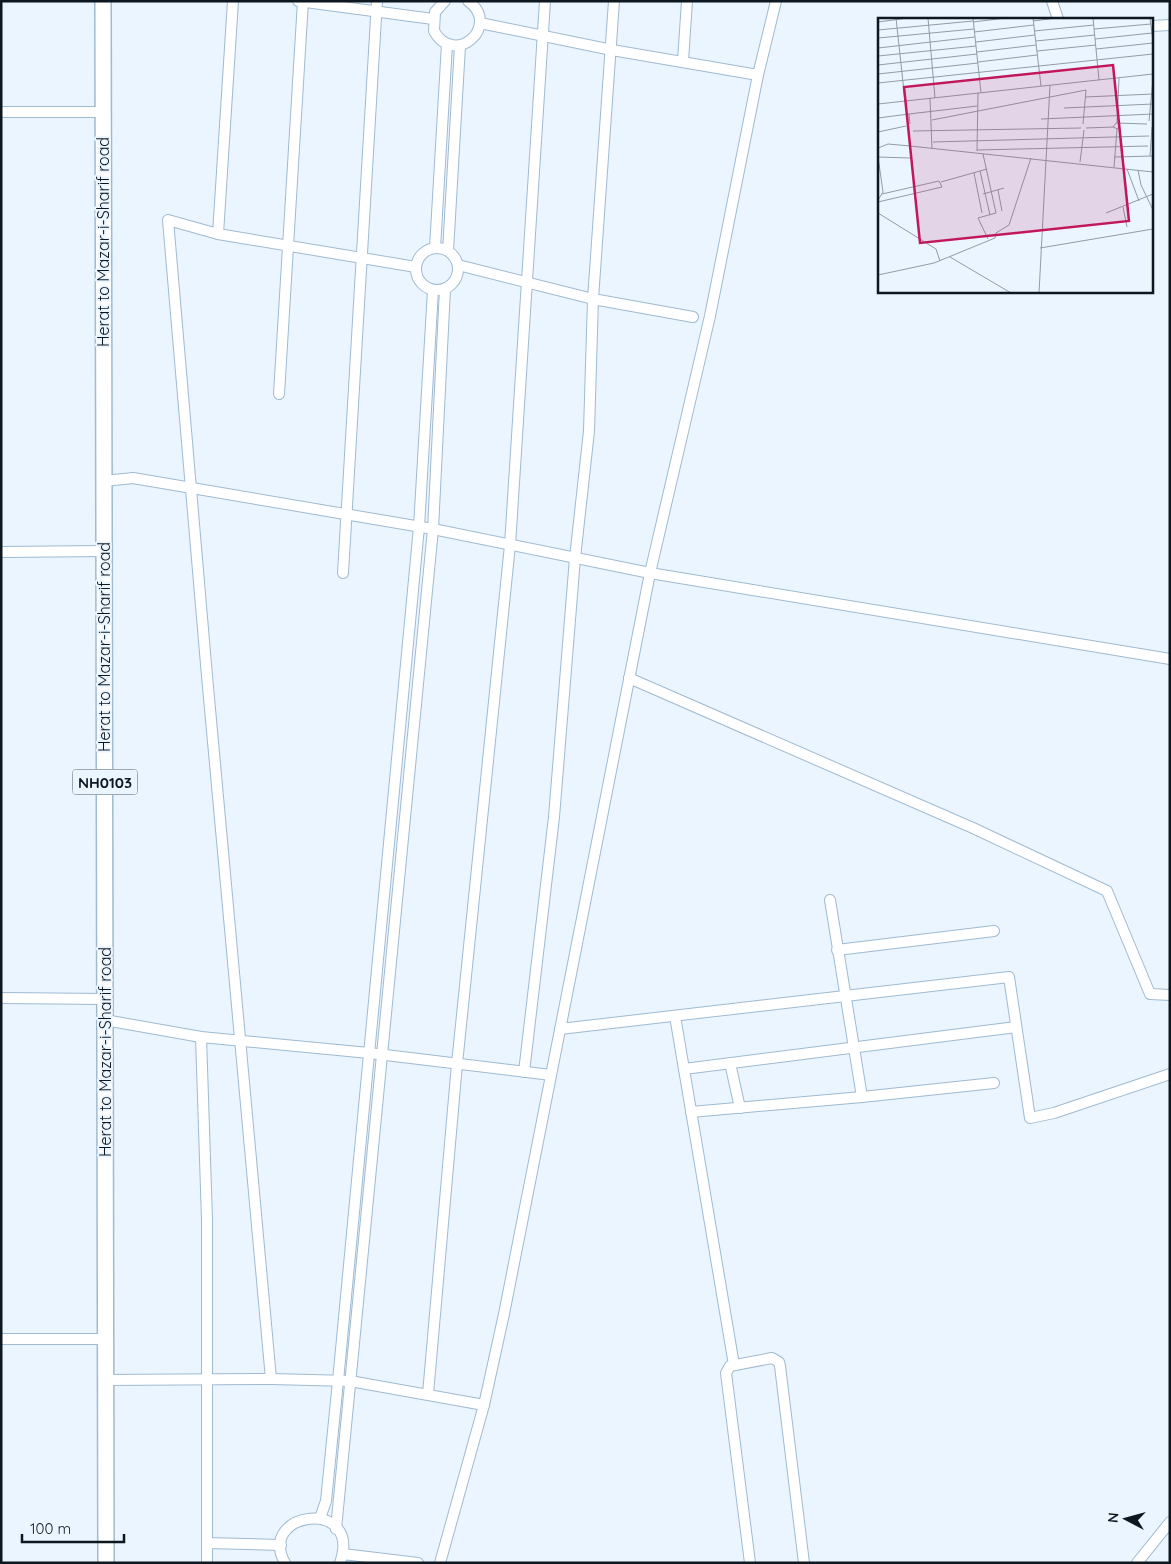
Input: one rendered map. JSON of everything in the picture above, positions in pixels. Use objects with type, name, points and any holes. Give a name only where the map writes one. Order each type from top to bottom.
[{"type":"highway","name":"Herat to Mazar-i-Sharif road","points":[[103,1],[106,1563]]},
{"type":"street","points":[[218,234],[233,1]]},
{"type":"street","points":[[445,1],[438,7],[433,19],[434,31],[447,44],[460,46],[474,38],[480,23],[475,7],[468,1]]},
{"type":"street","points":[[428,1394],[457,1064],[510,545],[545,1]]},
{"type":"street","points":[[524,1072],[554,817],[575,558],[588,431],[594,299],[614,1]]},
{"type":"street","points":[[683,62],[687,1]]},
{"type":"street","points":[[440,1563],[484,1405],[650,574],[710,316],[758,75],[776,1]]},
{"type":"street","points":[[1052,1],[1058,18]]},
{"type":"street","points":[[278,394],[301,2],[376,6],[433,19]]},
{"type":"street","points":[[343,573],[348,514],[376,6]]},
{"type":"street","points":[[480,23],[612,50],[758,75]]},
{"type":"street","points":[[1154,26],[1170,25]]},
{"type":"street","points":[[436,248],[447,44]]},
{"type":"street","points":[[448,251],[460,46]]},
{"type":"street","points":[[1,112],[103,112]]},
{"type":"street","points":[[271,1379],[242,1042],[207,676],[168,220],[218,234],[416,267]]},
{"type":"street","points":[[436,248],[448,251],[453,255],[458,265],[454,282],[445,289],[433,290],[420,282],[416,267],[420,256],[436,248]]},
{"type":"street","points":[[458,265],[594,299],[693,317]]},
{"type":"street","points":[[336,1529],[432,529],[445,289]]},
{"type":"street","points":[[320,1518],[326,1501],[338,1381],[419,527],[433,290]]},
{"type":"street","points":[[104,481],[133,478],[192,490],[432,529],[650,574],[1170,659]]},
{"type":"street","points":[[1,552],[104,551]]},
{"type":"street","points":[[629,678],[972,828],[1107,891],[1150,994],[1170,995]]},
{"type":"street","points":[[830,900],[862,1098]]},
{"type":"street","points":[[838,950],[994,931]]},
{"type":"street","points":[[560,1030],[1008,977],[1030,1118],[1054,1113],[1170,1074]]},
{"type":"street","points":[[1,998],[105,999]]},
{"type":"street","points":[[675,1016],[734,1365]]},
{"type":"street","points":[[105,1020],[242,1042],[369,1053],[551,1075]]},
{"type":"street","points":[[684,1069],[1016,1027]]},
{"type":"street","points":[[202,1037],[207,1220],[207,1563]]},
{"type":"street","points":[[730,1062],[740,1108]]},
{"type":"street","points":[[691,1112],[862,1098],[994,1083]]},
{"type":"street","points":[[1,1339],[106,1340]]},
{"type":"street","points":[[750,1563],[726,1373],[730,1366],[772,1358],[779,1362],[804,1563]]},
{"type":"street","points":[[106,1380],[271,1379],[350,1381],[484,1405]]},
{"type":"street","points":[[285,1563],[282,1546],[287,1530],[303,1518],[320,1518],[336,1529],[343,1543],[341,1558],[418,1563]]},
{"type":"street","points":[[1137,1563],[1170,1522]]},
{"type":"street","points":[[207,1543],[282,1546]]},
{"type":"street","points":[[96,1563],[106,1563]]}]
